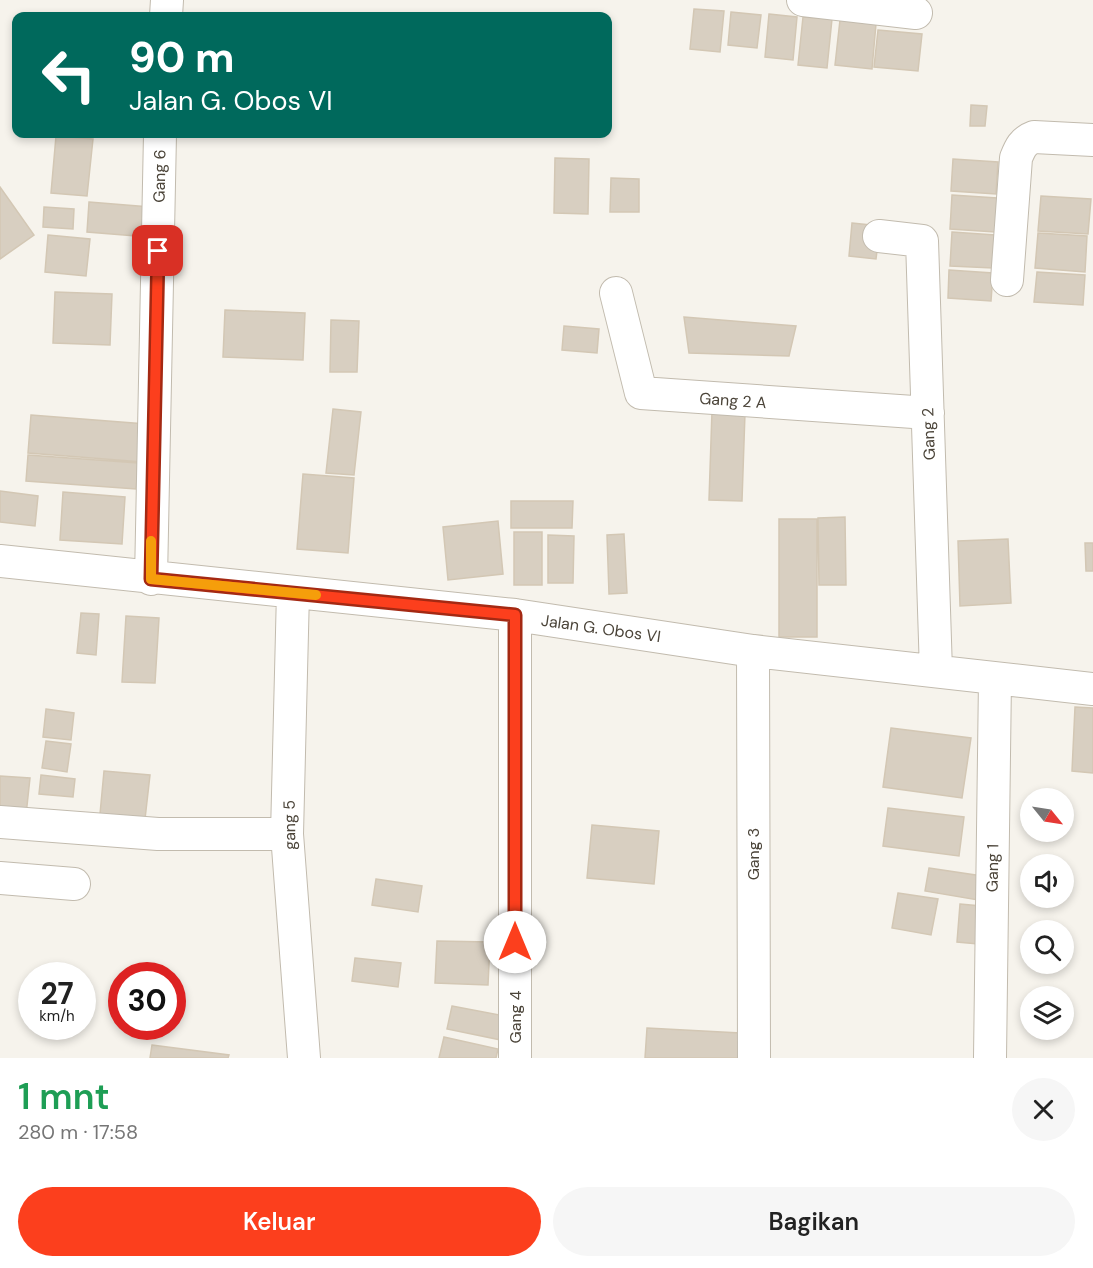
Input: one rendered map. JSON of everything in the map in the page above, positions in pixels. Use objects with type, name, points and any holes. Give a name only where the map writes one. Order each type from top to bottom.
[{"type":"street","points":[[803,0],[916,13]]},
{"type":"street","points":[[1007,280],[1016,158],[1020,148],[1027,140],[1034,137],[1093,140]]},
{"type":"street","name":"Gang 6","points":[[151,579],[160,138]]},
{"type":"street","name":"Gang 2","points":[[879,236],[922,241],[936,671]]},
{"type":"street","name":"Gang 2 A","points":[[616,293],[641,393],[928,414]]},
{"type":"street","name":"Jalan G. Obos VI","points":[[0,561],[151,579],[515,615],[753,651],[1093,689]]},
{"type":"street","name":"gang 5","points":[[293,592],[287,834],[304,1058]]},
{"type":"street","name":"Gang 4","points":[[515,615],[515,1058]]},
{"type":"street","name":"Gang 3","points":[[753,651],[754,1058]]},
{"type":"street","name":"Gang 1","points":[[990,1058],[995,679]]},
{"type":"street","points":[[0,822],[158,834],[287,834]]},
{"type":"street","points":[[0,878],[74,884]]},
{"type":"building","points":[[694,9],[724,11],[720,52],[690,49]]},
{"type":"building","points":[[731,12],[761,15],[757,48],[728,45]]},
{"type":"building","points":[[769,14],[797,17],[793,60],[765,57]]},
{"type":"building","points":[[803,17],[832,19],[827,68],[798,65]]},
{"type":"building","points":[[840,20],[876,24],[872,69],[835,65]]},
{"type":"building","points":[[878,30],[922,34],[918,71],[874,67]]},
{"type":"building","points":[[971,105],[987,106],[985,126],[970,126]]},
{"type":"building","points":[[56,138],[93,139],[87,196],[51,193]]},
{"type":"building","points":[[555,158],[589,159],[588,214],[554,213]]},
{"type":"building","points":[[953,159],[998,162],[996,194],[951,191]]},
{"type":"building","points":[[611,178],[639,179],[639,212],[610,212]]},
{"type":"building","points":[[0,187],[34,235],[0,259]]},
{"type":"building","points":[[952,195],[997,198],[995,232],[950,229]]},
{"type":"building","points":[[1041,196],[1091,199],[1088,234],[1038,231]]},
{"type":"building","points":[[89,202],[150,207],[148,237],[87,232]]},
{"type":"building","points":[[44,207],[74,209],[73,229],[43,227]]},
{"type":"building","points":[[852,223],[880,226],[876,259],[849,256]]},
{"type":"building","points":[[952,232],[995,235],[993,268],[950,266]]},
{"type":"building","points":[[1038,233],[1087,236],[1085,272],[1035,268]]},
{"type":"building","points":[[48,235],[90,239],[86,276],[45,272]]},
{"type":"building","points":[[949,270],[993,273],[991,301],[948,298]]},
{"type":"building","points":[[1037,272],[1085,275],[1083,305],[1034,302]]},
{"type":"building","points":[[55,292],[112,294],[110,345],[53,343]]},
{"type":"building","points":[[225,310],[305,313],[303,360],[223,357]]},
{"type":"building","points":[[684,317],[796,326],[789,356],[689,353]]},
{"type":"building","points":[[331,320],[359,321],[357,372],[330,372]]},
{"type":"building","points":[[564,326],[599,329],[597,353],[562,350]]},
{"type":"building","points":[[333,409],[361,412],[354,475],[326,473]]},
{"type":"building","points":[[712,411],[745,413],[742,501],[709,500]]},
{"type":"building","points":[[31,415],[146,424],[143,462],[28,453]]},
{"type":"building","points":[[28,455],[138,463],[136,489],[26,481]]},
{"type":"building","points":[[303,474],[354,478],[348,553],[297,549]]},
{"type":"building","points":[[0,491],[38,496],[35,526],[0,522]]},
{"type":"building","points":[[63,492],[125,497],[122,544],[60,540]]},
{"type":"building","points":[[511,501],[573,501],[572,528],[511,528]]},
{"type":"building","points":[[845,517],[846,585],[819,585],[818,518]]},
{"type":"building","points":[[779,519],[817,519],[817,637],[779,637]]},
{"type":"building","points":[[498,521],[503,574],[448,580],[443,527]]},
{"type":"building","points":[[514,532],[542,532],[542,585],[514,585]]},
{"type":"building","points":[[624,534],[627,593],[609,594],[607,535]]},
{"type":"building","points":[[548,535],[574,536],[573,583],[548,583]]},
{"type":"building","points":[[1008,539],[1011,603],[960,606],[958,541]]},
{"type":"building","points":[[1085,543],[1093,543],[1093,571],[1086,571]]},
{"type":"building","points":[[81,613],[99,614],[96,655],[77,653]]},
{"type":"building","points":[[126,616],[159,618],[155,683],[122,682]]},
{"type":"building","points":[[1075,707],[1093,708],[1093,773],[1072,771]]},
{"type":"building","points":[[46,709],[74,713],[71,740],[43,737]]},
{"type":"building","points":[[891,728],[971,738],[962,798],[883,787]]},
{"type":"building","points":[[46,741],[71,744],[67,772],[42,768]]},
{"type":"building","points":[[104,771],[150,775],[145,819],[100,814]]},
{"type":"building","points":[[41,775],[75,779],[73,797],[39,794]]},
{"type":"building","points":[[0,776],[30,778],[26,815],[0,813]]},
{"type":"building","points":[[888,808],[964,817],[959,856],[883,846]]},
{"type":"building","points":[[592,825],[659,831],[654,884],[587,878]]},
{"type":"building","points":[[929,868],[982,876],[978,900],[925,891]]},
{"type":"building","points":[[376,879],[422,886],[418,912],[372,905]]},
{"type":"building","points":[[898,893],[938,899],[931,935],[892,928]]},
{"type":"building","points":[[960,904],[981,906],[978,944],[957,942]]},
{"type":"building","points":[[437,941],[490,942],[488,985],[435,983]]},
{"type":"building","points":[[355,958],[401,963],[398,987],[352,981]]},
{"type":"building","points":[[452,1006],[505,1016],[501,1040],[447,1029]]},
{"type":"building","points":[[647,1028],[740,1033],[738,1058],[645,1058]]},
{"type":"building","points":[[444,1037],[498,1049],[496,1058],[439,1058]]},
{"type":"building","points":[[152,1045],[229,1055],[228,1058],[150,1058]]},
{"type":"slow traffic","points":[[151,541],[151,579],[316,595]]},
{"type":"route","points":[[158,251],[151,579],[515,615],[515,942]]}]
